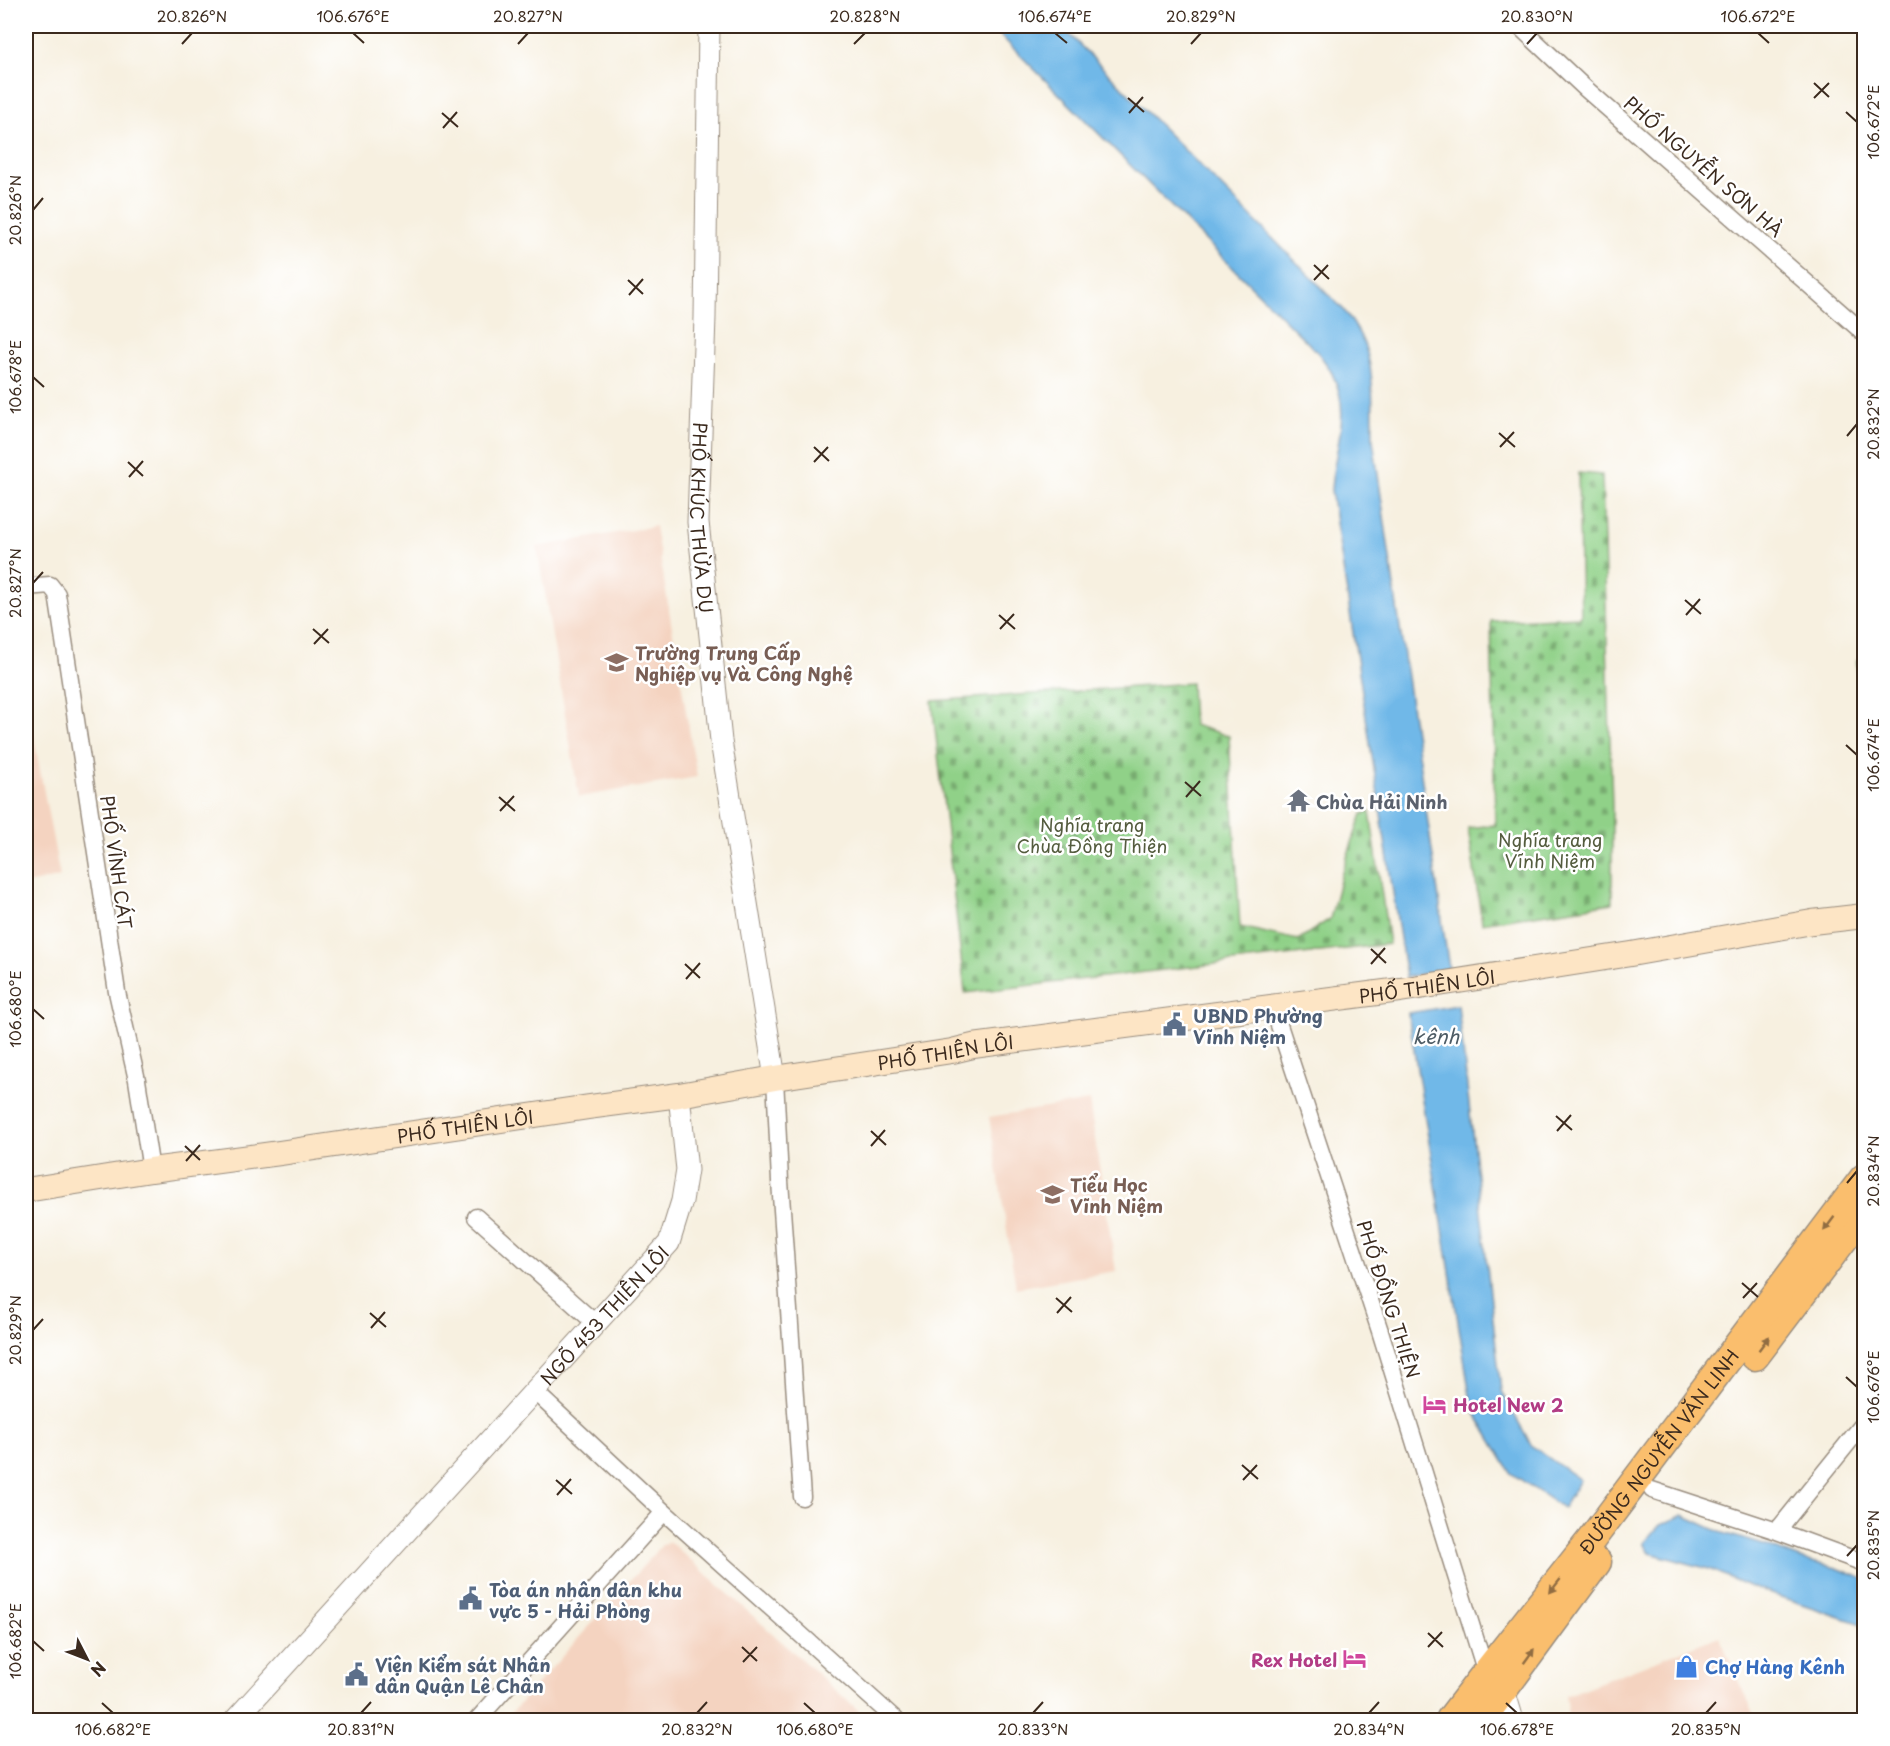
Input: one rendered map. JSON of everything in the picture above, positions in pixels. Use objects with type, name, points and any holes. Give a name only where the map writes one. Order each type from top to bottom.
[{"type":"highway","name":"ĐƯỜNG NGUYỄN VĂN LINH","points":[[1641,1490],[1864,1178]]},
{"type":"highway","name":"ĐƯỜNG NGUYỄN VĂN LINH","points":[[1450,1720],[1495,1682],[1641,1490],[1864,1212]]},
{"type":"highway","name":"ĐƯỜNG NGUYỄN VĂN LINH","points":[[1481,1720],[1495,1682]]},
{"type":"main road","name":"PHỐ THIÊN LÔI","points":[[26,1190],[679,1095],[973,1046],[1400,990],[1631,954],[1817,921],[1864,916]]},
{"type":"street","name":"PHỐ KHÚC THỪA DỤ","points":[[709,26],[705,317],[698,522],[721,741],[775,1078]]},
{"type":"street","name":"PHỐ NGUYỄN SƠN HÀ","points":[[1519,26],[1586,89],[1864,333]]},
{"type":"street","name":"PHỐ VĨNH CÁT","points":[[26,587],[50,585],[57,594],[117,992],[137,1080],[151,1170]]},
{"type":"street","name":"PHỐ ĐỒNG THIỆN","points":[[1273,1007],[1495,1682]]},
{"type":"street","points":[[775,1078],[802,1497]]},
{"type":"street","name":"NGÕ 453 THIÊN LÔI","points":[[235,1720],[669,1243],[682,1201],[687,1170],[679,1095]]},
{"type":"street","points":[[476,1217],[595,1323]]},
{"type":"street","points":[[534,1391],[664,1512],[896,1720]]},
{"type":"street","points":[[1777,1531],[1844,1451],[1864,1423]]},
{"type":"street","points":[[1641,1490],[1777,1531],[1864,1563]]},
{"type":"street","points":[[477,1720],[664,1512]]},
{"type":"street","points":[[1495,1682],[1513,1720]]},
{"type":"shaded area","name":"Trường Trung Cấp Nghiệp vụ Và Công Nghệ","points":[[655,526],[697,777],[579,797],[537,547]]},
{"type":"shaded area","points":[[26,696],[60,877],[26,884]]},
{"type":"shaded area","name":"Tiểu Học Vĩnh Niệm","points":[[1089,1101],[1116,1271],[1016,1288],[989,1117]]},
{"type":"shaded area","points":[[668,1542],[869,1720],[505,1720],[662,1545]]},
{"type":"shaded area","name":"Chợ Hàng Kênh","points":[[1719,1636],[1757,1720],[1569,1720],[1565,1696]]},
{"type":"green space","name":"Nghĩa trang Vĩnh Niệm","points":[[1578,473],[1602,475],[1612,805],[1612,903],[1482,923],[1468,828],[1495,825],[1491,621],[1581,617]]},
{"type":"green space","points":[[1857,660],[1864,660],[1864,717],[1860,717]]},
{"type":"green space","name":"Nghĩa trang Chùa Đồng Thiện","points":[[1191,683],[1193,725],[1229,736],[1240,927],[1298,940],[1330,919],[1343,869],[1362,814],[1370,812],[1389,944],[965,993],[932,701]]},
{"type":"water","name":"kênh","points":[[991,26],[1061,26],[1343,309],[1361,337],[1371,374],[1373,440],[1449,969],[1406,977],[1331,490],[1341,420],[1339,392],[1333,375],[1319,354]]},
{"type":"water","name":"kênh","points":[[1458,1005],[1501,1391],[1532,1446],[1580,1480],[1563,1508],[1511,1473],[1472,1408],[1408,1013]]},
{"type":"water","points":[[1683,1515],[1720,1532],[1803,1560],[1837,1568],[1864,1579],[1864,1625],[1751,1587],[1709,1569],[1650,1553],[1644,1543],[1660,1525]]},
{"type":"place","name":"Trường Trung Cấp Nghiệp vụ Và Công Nghệ","points":[[617,662]]},
{"type":"place","name":"Chùa Hải Ninh","points":[[1298,801]]},
{"type":"place","name":"UBND Phường Vĩnh Niệm","points":[[1175,1025]]},
{"type":"place","name":"Tiểu Học Vĩnh Niệm","points":[[1052,1194]]},
{"type":"place","name":"Hotel New 2","points":[[1435,1404]]},
{"type":"place","name":"Tòa án nhân dân khu vực 5 - Hải Phòng","points":[[471,1599]]},
{"type":"place","name":"Rex Hotel","points":[[1355,1659]]},
{"type":"place","name":"Chợ Hàng Kênh","points":[[1687,1666]]},
{"type":"place","name":"Viện Kiểm sát Nhân dân Quận Lê Chân","points":[[357,1674]]}]
